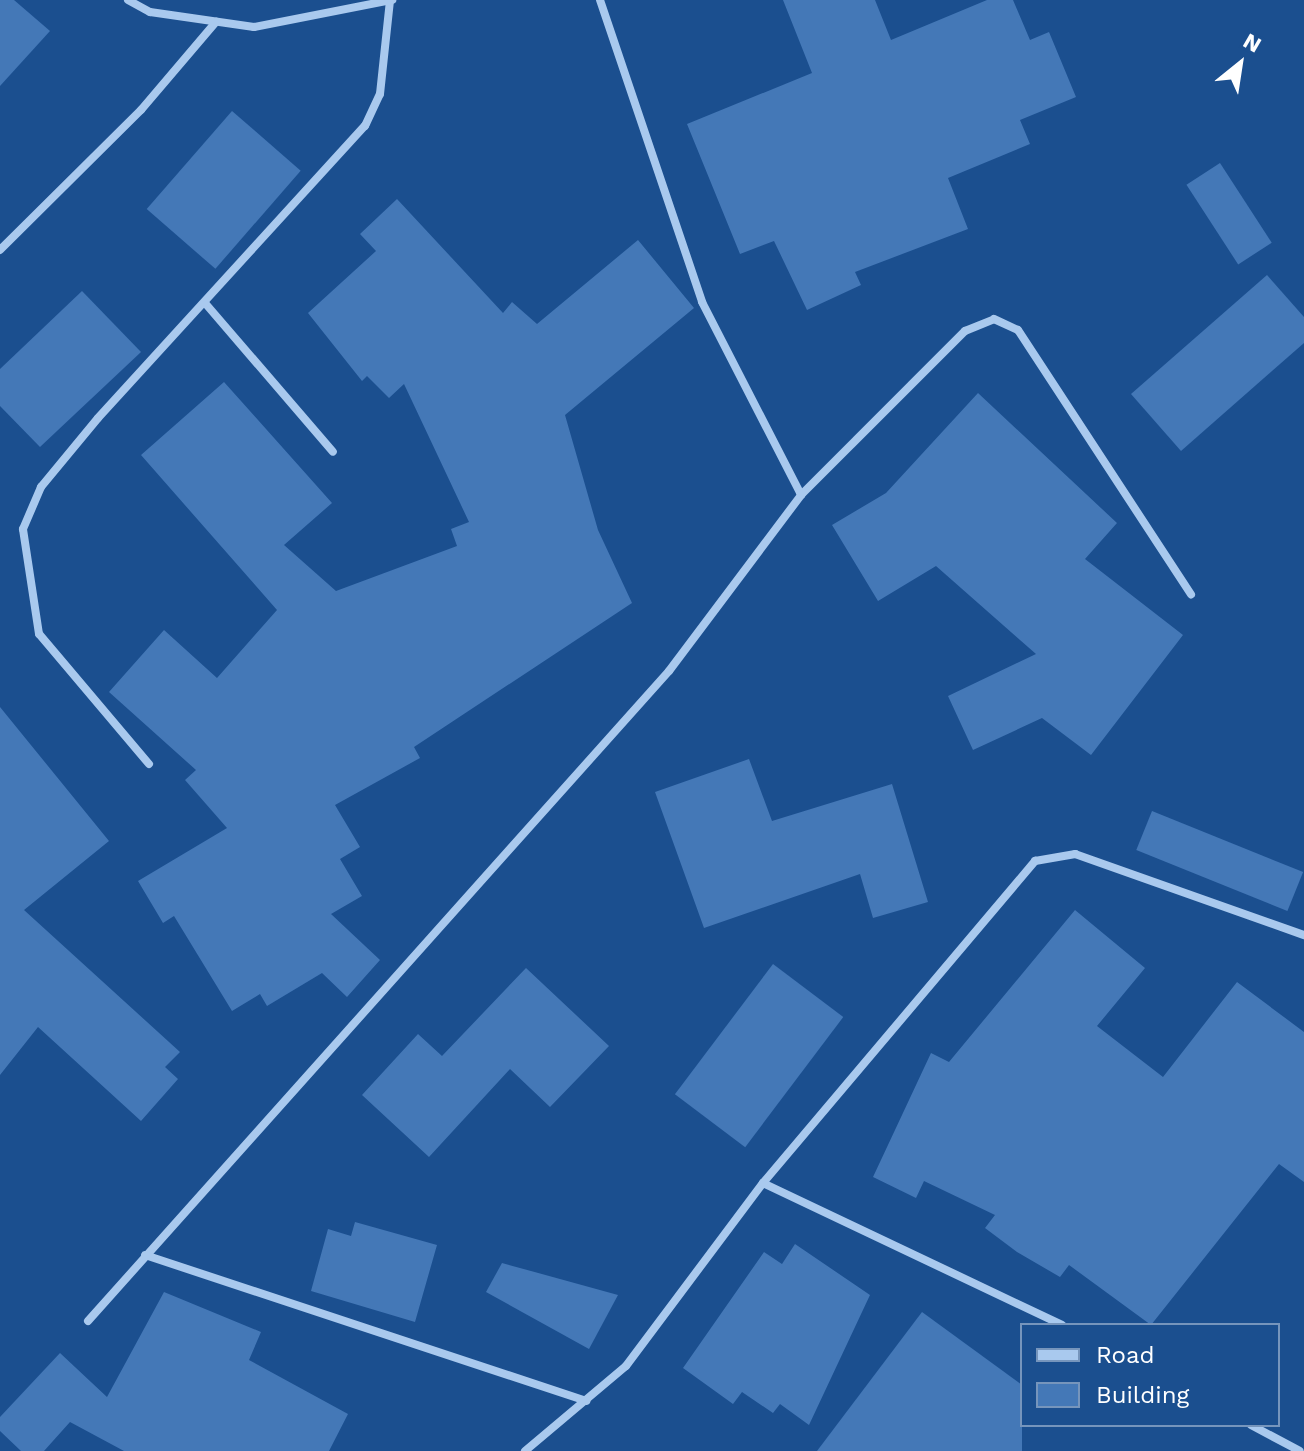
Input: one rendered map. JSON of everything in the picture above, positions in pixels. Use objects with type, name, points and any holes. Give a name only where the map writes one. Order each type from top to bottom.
[{"type":"street","points":[[128,0],[150,12],[254,27],[391,1],[380,94],[365,126],[41,487],[23,529],[39,634],[149,764]]},
{"type":"street","points":[[600,0],[702,302],[801,495]]},
{"type":"street","points":[[0,250],[141,110],[216,22]]},
{"type":"street","points":[[205,303],[333,452]]},
{"type":"street","points":[[88,1321],[669,671],[801,495],[965,331],[994,319],[1018,330],[1191,594]]},
{"type":"street","points":[[525,1451],[626,1366],[763,1183],[1035,861],[1075,854],[1304,935]]},
{"type":"street","points":[[763,1183],[1058,1323]]},
{"type":"street","points":[[145,1255],[587,1401]]},
{"type":"street","points":[[1255,1427],[1302,1449]]},
{"type":"building","points":[[0,0],[14,0],[50,31],[0,86]]},
{"type":"building","points":[[783,0],[875,0],[891,40],[987,0],[1013,0],[1030,40],[1049,32],[1076,97],[1020,120],[1030,144],[948,178],[968,229],[855,272],[861,285],[807,310],[774,241],[740,254],[687,124],[812,73]]},
{"type":"building","points":[[232,111],[301,171],[215,269],[147,209]]},
{"type":"building","points":[[1220,163],[1272,243],[1238,264],[1186,185]]},
{"type":"building","points":[[397,199],[503,313],[512,302],[537,324],[638,240],[694,308],[565,415],[598,530],[632,603],[414,747],[420,758],[335,805],[360,847],[340,859],[362,896],[331,914],[380,960],[347,997],[322,973],[267,1006],[260,994],[232,1011],[174,916],[163,923],[138,881],[227,828],[185,780],[196,770],[109,692],[164,630],[217,678],[277,610],[141,455],[224,382],[332,503],[284,545],[336,591],[457,546],[451,529],[469,522],[404,384],[389,398],[367,376],[362,381],[308,313],[376,251],[360,234]]},
{"type":"building","points":[[1267,275],[1304,317],[1304,343],[1181,451],[1131,394]]},
{"type":"building","points":[[82,291],[141,352],[40,447],[0,406],[0,369]]},
{"type":"building","points":[[978,393],[1117,523],[1085,559],[1183,635],[1091,755],[1042,718],[973,750],[948,696],[1036,654],[936,566],[878,601],[832,525],[886,493]]},
{"type":"building","points":[[0,707],[109,841],[24,910],[180,1052],[165,1067],[178,1079],[141,1121],[38,1027],[0,1075]]},
{"type":"building","points":[[749,759],[772,821],[892,784],[928,902],[873,918],[860,874],[704,928],[655,792]]},
{"type":"building","points":[[1152,811],[1303,872],[1287,911],[1136,850]]},
{"type":"building","points":[[1075,910],[1145,968],[1097,1026],[1163,1077],[1237,982],[1304,1032],[1304,1182],[1279,1164],[1153,1323],[1148,1323],[1069,1265],[1060,1277],[1017,1252],[985,1228],[995,1215],[924,1181],[916,1198],[873,1177],[931,1053],[949,1062]]},
{"type":"building","points":[[773,964],[843,1017],[745,1147],[675,1094]]},
{"type":"building","points":[[526,968],[609,1046],[550,1107],[510,1069],[429,1157],[362,1095],[418,1034],[442,1056]]},
{"type":"building","points":[[355,1222],[437,1245],[415,1322],[311,1291],[328,1229],[351,1236]]},
{"type":"building","points":[[795,1244],[870,1295],[809,1425],[780,1404],[773,1413],[742,1392],[733,1404],[683,1368],[764,1252],[782,1264]]},
{"type":"building","points":[[502,1263],[618,1295],[589,1349],[486,1292]]},
{"type":"building","points":[[164,1292],[261,1332],[249,1360],[348,1414],[329,1451],[124,1451],[70,1422],[44,1451],[21,1451],[0,1431],[0,1417],[60,1353],[107,1397]]},
{"type":"building","points":[[922,1312],[1020,1384],[1022,1451],[817,1451]]}]
